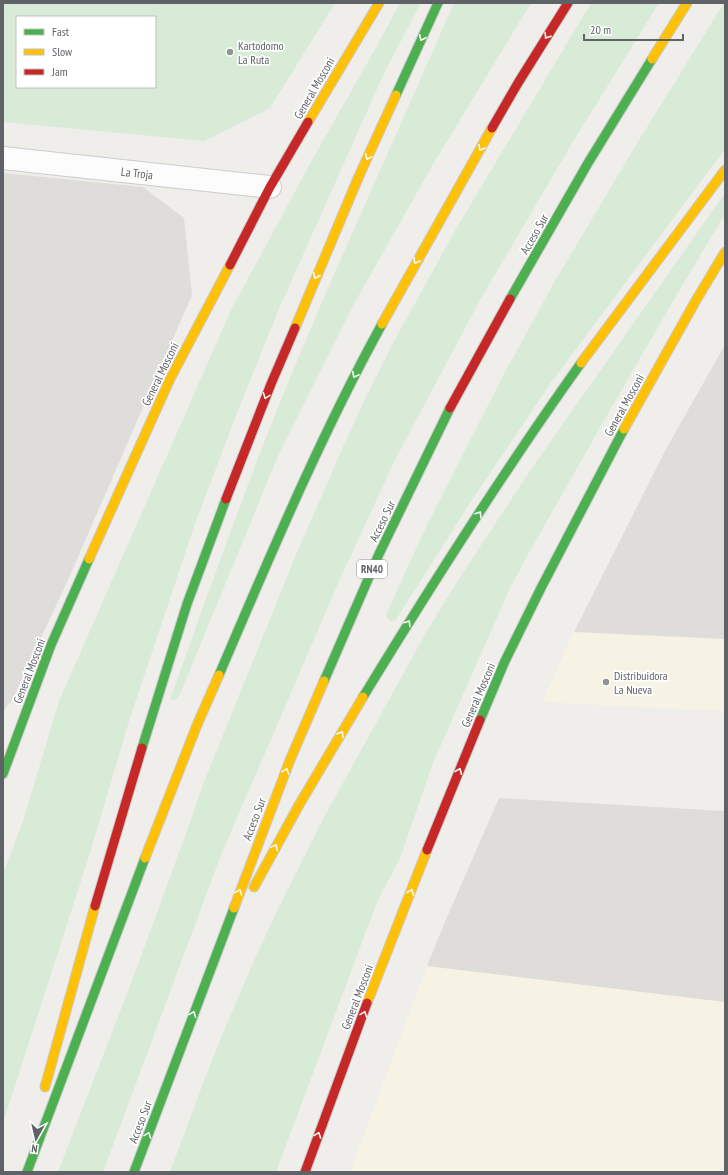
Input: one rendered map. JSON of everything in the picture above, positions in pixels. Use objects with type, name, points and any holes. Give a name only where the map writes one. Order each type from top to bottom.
[{"type":"main road","name":"General Mosconi","points":[[3,774],[51,645],[170,379],[270,187],[379,3]]},
{"type":"main road","points":[[43,1096],[106,866],[160,687],[190,597],[274,377],[359,176],[438,3]]},
{"type":"main road","points":[[27,1172],[147,853],[197,726],[262,574],[315,457],[363,358],[416,262],[518,83],[568,3]]},
{"type":"main road","name":"Acceso Sur","points":[[134,1172],[290,760],[379,554],[454,400],[555,220],[687,3]]},
{"type":"main road","points":[[211,967],[287,824],[407,626],[503,477],[568,382],[725,170]]},
{"type":"main road","name":"General Mosconi","points":[[305,1172],[377,978],[455,780],[505,661],[614,447],[695,302],[725,252]]},
{"type":"main road","points":[[22,1172],[34,1126]]},
{"type":"street","name":"La Troja","points":[[3,158],[270,187]]},
{"type":"shaded area","points":[[3,173],[143,187],[184,218],[192,295],[67,582],[12,700],[3,711]]},
{"type":"shaded area","points":[[725,345],[725,639],[574,632],[666,449]]},
{"type":"shaded area","points":[[574,632],[725,639],[725,711],[542,702]]},
{"type":"shaded area","points":[[499,798],[725,811],[725,1002],[427,966]]},
{"type":"shaded area","points":[[427,966],[725,1002],[725,1172],[350,1172]]},
{"type":"green space","name":"Kartodomo La Ruta","points":[[3,3],[335,3],[270,108],[204,141],[3,122]]},
{"type":"green space","points":[[400,3],[421,3],[385,71],[279,309],[196,521],[129,721],[90,853],[3,1123],[3,874],[23,821],[59,701],[231,310],[312,160]]},
{"type":"green space","points":[[454,3],[531,3],[432,166],[354,304],[278,456],[180,694],[176,700],[171,699],[226,543],[285,390],[347,244]]},
{"type":"green space","points":[[591,3],[659,3],[574,140],[480,300],[394,462],[340,579],[221,855],[103,1172],[58,1172],[133,978],[204,782],[295,557],[343,447],[392,345],[456,229]]},
{"type":"green space","points":[[724,3],[725,149],[550,384],[470,503],[395,621],[390,621],[386,617],[387,612],[427,525],[504,374],[555,281],[639,140]]},
{"type":"green space","points":[[725,193],[725,214],[606,417],[509,590],[433,763],[400,858],[377,902],[276,1172],[170,1172],[222,1035],[277,911],[322,821],[428,629],[464,571],[534,465]]},
{"type":"traffic: fast","points":[[396,95],[438,3]]},
{"type":"traffic: fast","points":[[510,299],[588,163],[652,59]]},
{"type":"traffic: fast","points":[[219,675],[317,453],[382,324]]},
{"type":"traffic: fast","points":[[363,697],[469,528],[581,363]]},
{"type":"traffic: fast","points":[[324,681],[379,554],[450,408]]},
{"type":"traffic: fast","points":[[480,720],[505,661],[541,588],[624,429]]},
{"type":"traffic: fast","points":[[142,748],[187,604],[226,499]]},
{"type":"traffic: fast","points":[[3,774],[51,645],[89,559]]},
{"type":"traffic: fast","points":[[27,1172],[145,858]]},
{"type":"traffic: fast","points":[[134,1172],[234,908]]},
{"type":"traffic: slow","points":[[308,122],[379,3]]},
{"type":"traffic: slow","points":[[652,59],[687,3]]},
{"type":"traffic: slow","points":[[295,328],[359,176],[396,95]]},
{"type":"traffic: slow","points":[[382,324],[492,128]]},
{"type":"traffic: slow","points":[[581,363],[725,170]]},
{"type":"traffic: slow","points":[[624,429],[695,302],[725,252]]},
{"type":"traffic: slow","points":[[89,559],[170,379],[230,265]]},
{"type":"traffic: slow","points":[[145,858],[197,725],[219,675]]},
{"type":"traffic: slow","points":[[234,908],[290,760],[324,681]]},
{"type":"traffic: slow","points":[[254,887],[299,805],[363,697]]},
{"type":"traffic: slow","points":[[367,1003],[427,850]]},
{"type":"traffic: slow","points":[[45,1087],[95,906]]},
{"type":"traffic: jam","points":[[492,128],[568,3]]},
{"type":"traffic: jam","points":[[230,265],[270,187],[308,122]]},
{"type":"traffic: jam","points":[[450,408],[510,299]]},
{"type":"traffic: jam","points":[[226,499],[271,384],[295,328]]},
{"type":"traffic: jam","points":[[427,850],[480,720]]},
{"type":"traffic: jam","points":[[95,906],[142,748]]},
{"type":"traffic: jam","points":[[305,1172],[367,1003]]},
{"type":"place","name":"Kartodomo La Ruta","points":[[230,52]]},
{"type":"place","name":"Distribuidora La Nueva","points":[[606,682]]}]
